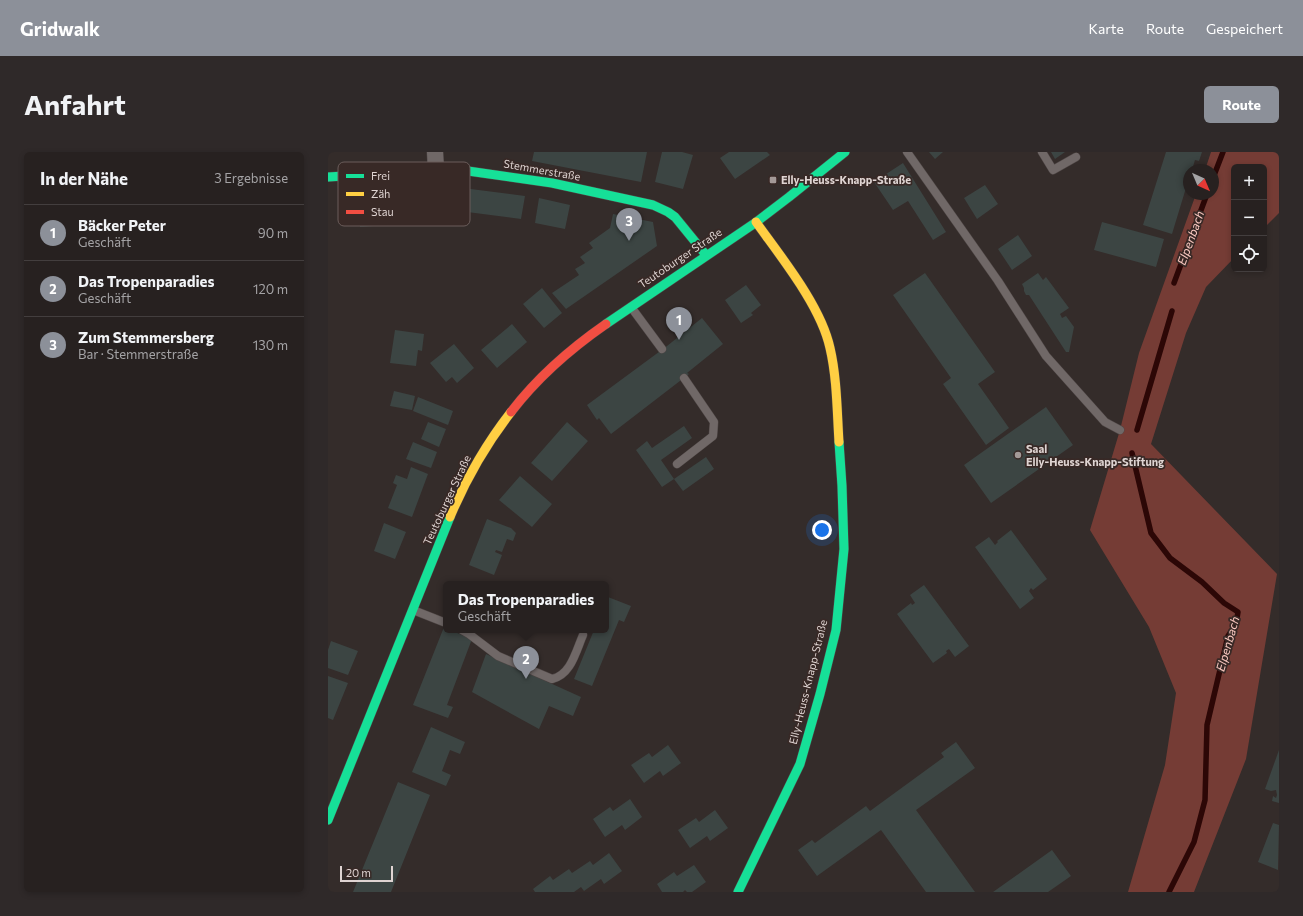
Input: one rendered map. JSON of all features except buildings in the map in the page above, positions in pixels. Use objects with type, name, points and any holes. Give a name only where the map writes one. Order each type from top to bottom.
[{"type":"street","points":[[435,152],[436,162]]},
{"type":"street","name":"Teutoburger Straße","points":[[328,820],[442,537],[464,486],[490,439],[524,396],[547,372],[587,338],[630,306],[756,222],[845,152]]},
{"type":"street","name":"Stemmerstraße","points":[[470,171],[545,182],[653,205],[670,214],[681,224],[706,255]]},
{"type":"street","name":"Stemmerstraße","points":[[328,177],[338,176]]},
{"type":"street","name":"Elly-Heuss-Knapp-Straße","points":[[738,892],[800,764],[836,630],[844,550],[842,486],[834,375],[830,347],[823,327],[795,277],[756,222]]},
{"type":"lane","points":[[907,152],[998,281],[1046,356],[1105,422],[1120,430]]},
{"type":"lane","points":[[1042,152],[1052,170],[1076,157]]},
{"type":"lane","points":[[630,306],[662,349]]},
{"type":"lane","points":[[677,464],[713,436],[714,422],[684,378]]},
{"type":"lane","points":[[412,610],[443,622]]},
{"type":"lane","points":[[467,633],[498,656],[552,679],[559,678],[565,673],[583,635]]},
{"type":"shaded area","points":[[1211,152],[1279,152],[1279,213],[1267,225],[1267,164],[1231,164],[1231,261],[1206,287],[1186,333],[1151,444],[1277,574],[1246,759],[1194,892],[1128,892],[1165,765],[1176,693],[1149,627],[1090,530],[1120,430],[1139,353],[1194,200],[1219,200],[1219,164],[1207,164]]},
{"type":"waterway","name":"Elpenbach","points":[[1218,164],[1223,152]]},
{"type":"waterway","name":"Elpenbach","points":[[1174,283],[1205,200]]},
{"type":"waterway","name":"Elpenbach","points":[[1137,430],[1172,311]]},
{"type":"waterway","name":"Elpenbach","points":[[1132,453],[1151,533],[1170,558],[1202,582],[1224,603],[1238,612],[1236,624],[1228,636],[1207,725],[1205,800],[1194,842],[1169,892]]},
{"type":"traffic: fast","points":[[606,324],[755,223],[845,152]]},
{"type":"traffic: fast","points":[[470,171],[552,183],[653,205],[675,217],[706,255]]},
{"type":"traffic: fast","points":[[328,177],[338,176]]},
{"type":"traffic: fast","points":[[738,892],[800,764],[836,630],[844,549],[839,442]]},
{"type":"traffic: fast","points":[[328,820],[450,517]]},
{"type":"traffic: slow","points":[[756,222],[799,282],[825,332],[830,348],[834,371],[839,442]]},
{"type":"traffic: slow","points":[[450,517],[477,462],[511,412]]},
{"type":"traffic: jam","points":[[511,412],[543,376],[606,324]]},
{"type":"place","name":"Elly-Heuss-Knapp-Straße","points":[[773,180]]},
{"type":"place","name":"Zum Stemmersberg","points":[[629,241]]},
{"type":"place","name":"Bäcker Peter","points":[[679,340]]},
{"type":"place","name":"Saal Elly-Heuss-Knapp-Stiftung","points":[[1018,455]]},
{"type":"place","name":"Das Tropenparadies","points":[[526,679]]}]
